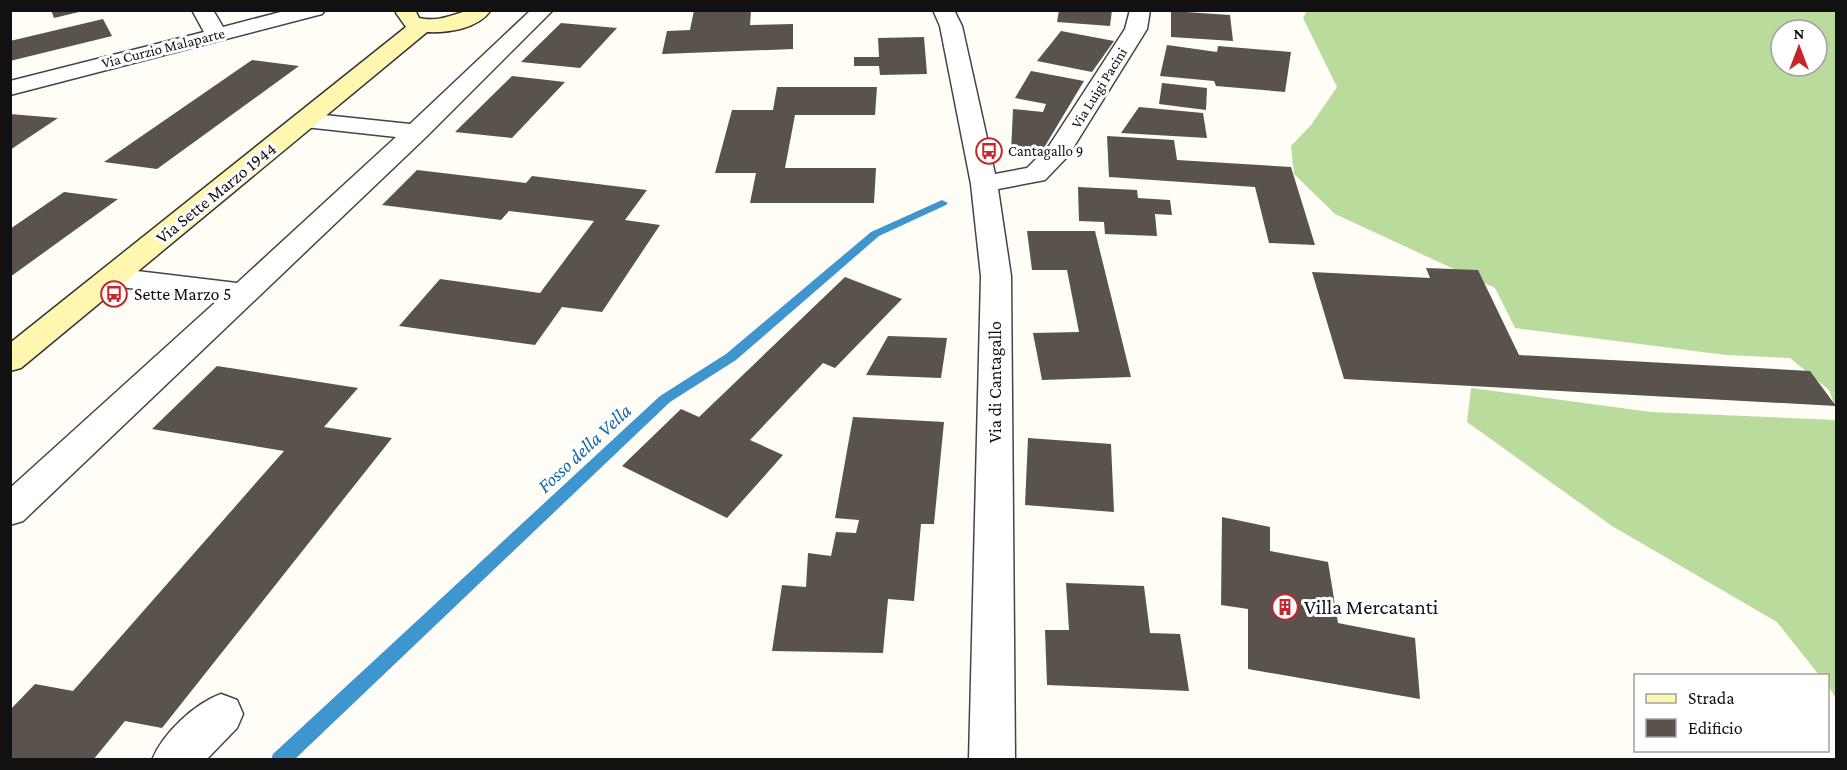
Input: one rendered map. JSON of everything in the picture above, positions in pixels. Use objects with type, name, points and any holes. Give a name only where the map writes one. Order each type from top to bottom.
[{"type":"street","points":[[202,10],[216,34]]},
{"type":"street","name":"Via Curzio Malaparte","points":[[10,88],[315,10]]},
{"type":"street","name":"Via Sette Marzo 1944","points":[[10,360],[305,120],[414,18],[457,22],[481,10]]},
{"type":"street","points":[[10,510],[245,294],[543,10]]},
{"type":"street","name":"Via di Cantagallo","points":[[943,10],[951,26],[984,184],[996,276],[992,759]]},
{"type":"street","name":"Via Luigi Pacini","points":[[984,184],[1036,174],[1059,151],[1136,29],[1140,10]]},
{"type":"street","points":[[305,120],[417,132]]},
{"type":"street","points":[[112,277],[245,294]]},
{"type":"street","points":[[174,759],[221,714]]},
{"type":"green space","points":[[1307,11],[1836,11],[1836,409],[1829,390],[1790,358],[1726,355],[1515,328],[1495,288],[1335,214],[1294,174],[1291,146],[1311,125],[1337,87],[1303,18]]},
{"type":"green space","points":[[1471,388],[1651,412],[1836,420],[1836,698],[1829,688],[1829,674],[1818,674],[1777,622],[1612,526],[1467,422]]},
{"type":"building","points":[[51,10],[83,10],[83,11],[54,18]]},
{"type":"building","points":[[694,10],[751,10],[750,25],[793,24],[793,49],[662,54],[667,31],[690,30]]},
{"type":"building","points":[[1059,10],[1112,10],[1110,26],[1057,22]]},
{"type":"building","points":[[1171,11],[1230,15],[1233,41],[1171,37]]},
{"type":"building","points":[[103,19],[112,36],[10,61],[10,41]]},
{"type":"building","points":[[561,23],[617,28],[580,68],[521,62]]},
{"type":"building","points":[[1061,31],[1114,41],[1092,72],[1037,61]]},
{"type":"building","points":[[924,37],[927,74],[880,75],[879,66],[854,66],[854,57],[879,57],[878,38]]},
{"type":"building","points":[[1167,45],[1217,52],[1218,46],[1291,52],[1285,92],[1216,86],[1214,81],[1160,76]]},
{"type":"building","points":[[252,60],[299,66],[157,169],[104,162]]},
{"type":"building","points":[[1031,71],[1084,81],[1039,156],[1011,152],[1013,109],[1043,112],[1046,104],[1015,98]]},
{"type":"building","points":[[512,76],[565,82],[512,138],[455,132]]},
{"type":"building","points":[[1162,83],[1207,88],[1206,110],[1159,104]]},
{"type":"building","points":[[777,87],[877,87],[875,115],[795,115],[785,168],[876,168],[874,203],[750,203],[756,173],[715,173],[732,110],[773,110]]},
{"type":"building","points":[[1139,107],[1203,113],[1207,138],[1121,133]]},
{"type":"building","points":[[10,114],[58,118],[10,150]]},
{"type":"building","points":[[1107,136],[1174,140],[1177,160],[1291,167],[1315,245],[1269,243],[1255,187],[1109,177]]},
{"type":"building","points":[[417,170],[526,183],[532,176],[647,190],[625,220],[660,225],[602,312],[562,307],[535,345],[399,326],[440,279],[540,293],[594,221],[509,211],[501,220],[382,205]]},
{"type":"building","points":[[1078,187],[1137,190],[1138,198],[1170,200],[1172,215],[1155,214],[1157,236],[1105,234],[1104,222],[1079,221]]},
{"type":"building","points":[[64,192],[118,199],[10,277],[10,229]]},
{"type":"building","points":[[1027,231],[1095,231],[1131,377],[1042,380],[1033,333],[1079,332],[1067,270],[1032,270]]},
{"type":"building","points":[[1426,268],[1478,270],[1519,355],[1810,371],[1836,406],[1344,379],[1312,272],[1430,278]]},
{"type":"building","points":[[845,277],[902,299],[835,368],[823,363],[750,440],[783,455],[727,518],[622,466],[681,409],[699,417]]},
{"type":"building","points":[[888,336],[947,338],[941,378],[866,375]]},
{"type":"building","points":[[217,366],[358,388],[324,427],[392,438],[162,728],[125,721],[93,760],[10,760],[10,710],[35,684],[73,691],[284,451],[152,429]]},
{"type":"building","points":[[853,417],[944,422],[934,524],[921,524],[914,601],[888,599],[883,653],[772,651],[782,585],[806,587],[808,553],[831,556],[836,532],[856,533],[859,520],[835,518]]},
{"type":"building","points":[[1028,438],[1111,444],[1114,512],[1025,505]]},
{"type":"building","name":"Villa Mercatanti","points":[[1222,517],[1270,527],[1270,551],[1328,562],[1338,623],[1415,638],[1420,699],[1248,669],[1248,609],[1221,605]]},
{"type":"building","points":[[1066,583],[1144,586],[1150,633],[1180,634],[1189,691],[1047,685],[1045,630],[1069,630]]},
{"type":"waterway","name":"Fosso della Vella","points":[[280,760],[665,399],[731,357],[875,234],[942,203]]},
{"type":"place","name":"Cantagallo 9","points":[[989,151]]},
{"type":"place","name":"Sette Marzo 5","points":[[114,294]]},
{"type":"place","name":"Villa Mercatanti","points":[[1285,607]]}]
